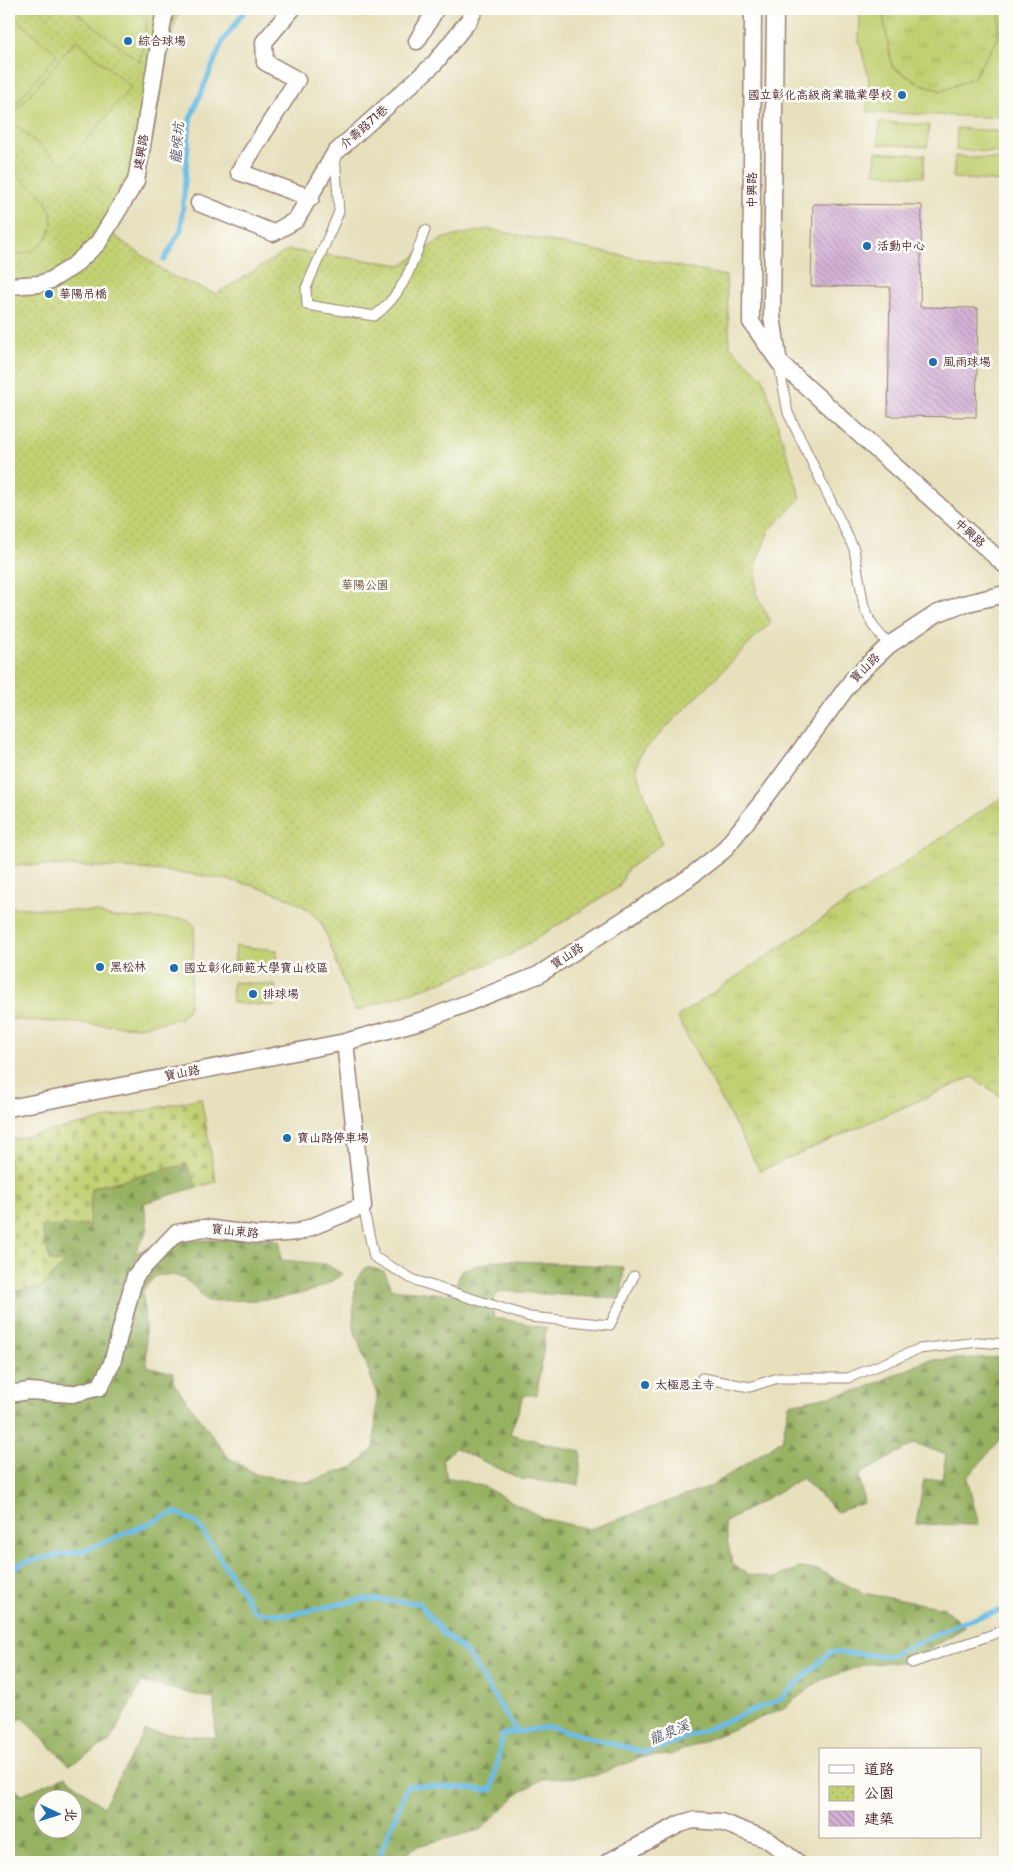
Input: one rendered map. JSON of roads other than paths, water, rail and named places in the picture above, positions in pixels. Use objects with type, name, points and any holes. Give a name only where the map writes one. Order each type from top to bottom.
[{"type":"street","name":"建興路","points":[[9,286],[39,284],[51,280],[72,267],[98,243],[136,181],[165,9]]},
{"type":"street","points":[[292,9],[264,42],[264,62],[297,80],[240,172],[311,198]]},
{"type":"street","points":[[417,41],[436,9]]},
{"type":"street","name":"介壽路71巷","points":[[198,203],[273,233],[296,220],[311,198],[335,153],[434,64],[469,20],[475,9]]},
{"type":"street","name":"中興路","points":[[753,9],[751,322],[779,362],[1005,565]]},
{"type":"street","name":"中興路","points":[[775,9],[772,316],[779,362]]},
{"type":"street","name":"寶山路","points":[[9,1108],[344,1042],[427,1019],[538,975],[687,880],[723,851],[766,797],[853,679],[889,645],[936,614],[959,605],[1005,594]]},
{"type":"street","points":[[344,1042],[363,1206]]},
{"type":"street","name":"寶山東路","points":[[9,1394],[29,1391],[72,1394],[100,1387],[112,1363],[135,1276],[176,1233],[204,1228],[258,1235],[299,1232],[363,1206]]},
{"type":"street","points":[[608,1862],[680,1824],[693,1820],[721,1822],[768,1840],[797,1862]]},
{"type":"lane","points":[[335,153],[339,212],[306,288],[307,305],[374,316],[389,306],[406,281],[425,230]]},
{"type":"lane","points":[[779,362],[788,413],[854,549],[864,607],[873,626],[889,645]]},
{"type":"lane","points":[[363,1206],[374,1257],[414,1280],[530,1317],[610,1325],[634,1276]]},
{"type":"lane","points":[[702,1378],[750,1387],[778,1378],[848,1378],[919,1350],[978,1342],[1005,1344]]},
{"type":"lane","points":[[912,1663],[1005,1630]]},
{"type":"waterway","name":"龍喉坑","points":[[164,260],[181,230],[190,119],[223,41],[246,9]]},
{"type":"waterway","points":[[9,1570],[25,1562],[86,1550],[176,1512],[198,1524],[255,1612],[289,1615],[364,1599],[419,1603],[444,1634],[465,1651],[517,1732]]},
{"type":"waterway","name":"龍泉溪","points":[[377,1862],[408,1785],[492,1790],[503,1734],[550,1727],[647,1753],[781,1699],[830,1652],[889,1656],[963,1622],[1005,1609]]},
{"type":"place","name":"綜合球場","points":[[128,41]]},
{"type":"place","name":"國立彰化高級商業職業學校","points":[[902,95]]},
{"type":"place","name":"活動中心","points":[[867,246]]},
{"type":"place","name":"華陽吊橋","points":[[49,294]]},
{"type":"place","name":"風雨球場","points":[[933,362]]},
{"type":"place","name":"黑松林","points":[[100,967]]},
{"type":"place","name":"國立彰化師範大學寶山校區","points":[[174,968]]},
{"type":"place","name":"排球場","points":[[253,994]]},
{"type":"place","name":"寶山路停車場","points":[[287,1138]]},
{"type":"place","name":"太極恩主寺","points":[[645,1385]]},
{"type":"park label","name":"華陽公園","points":[[365,585]]}]
